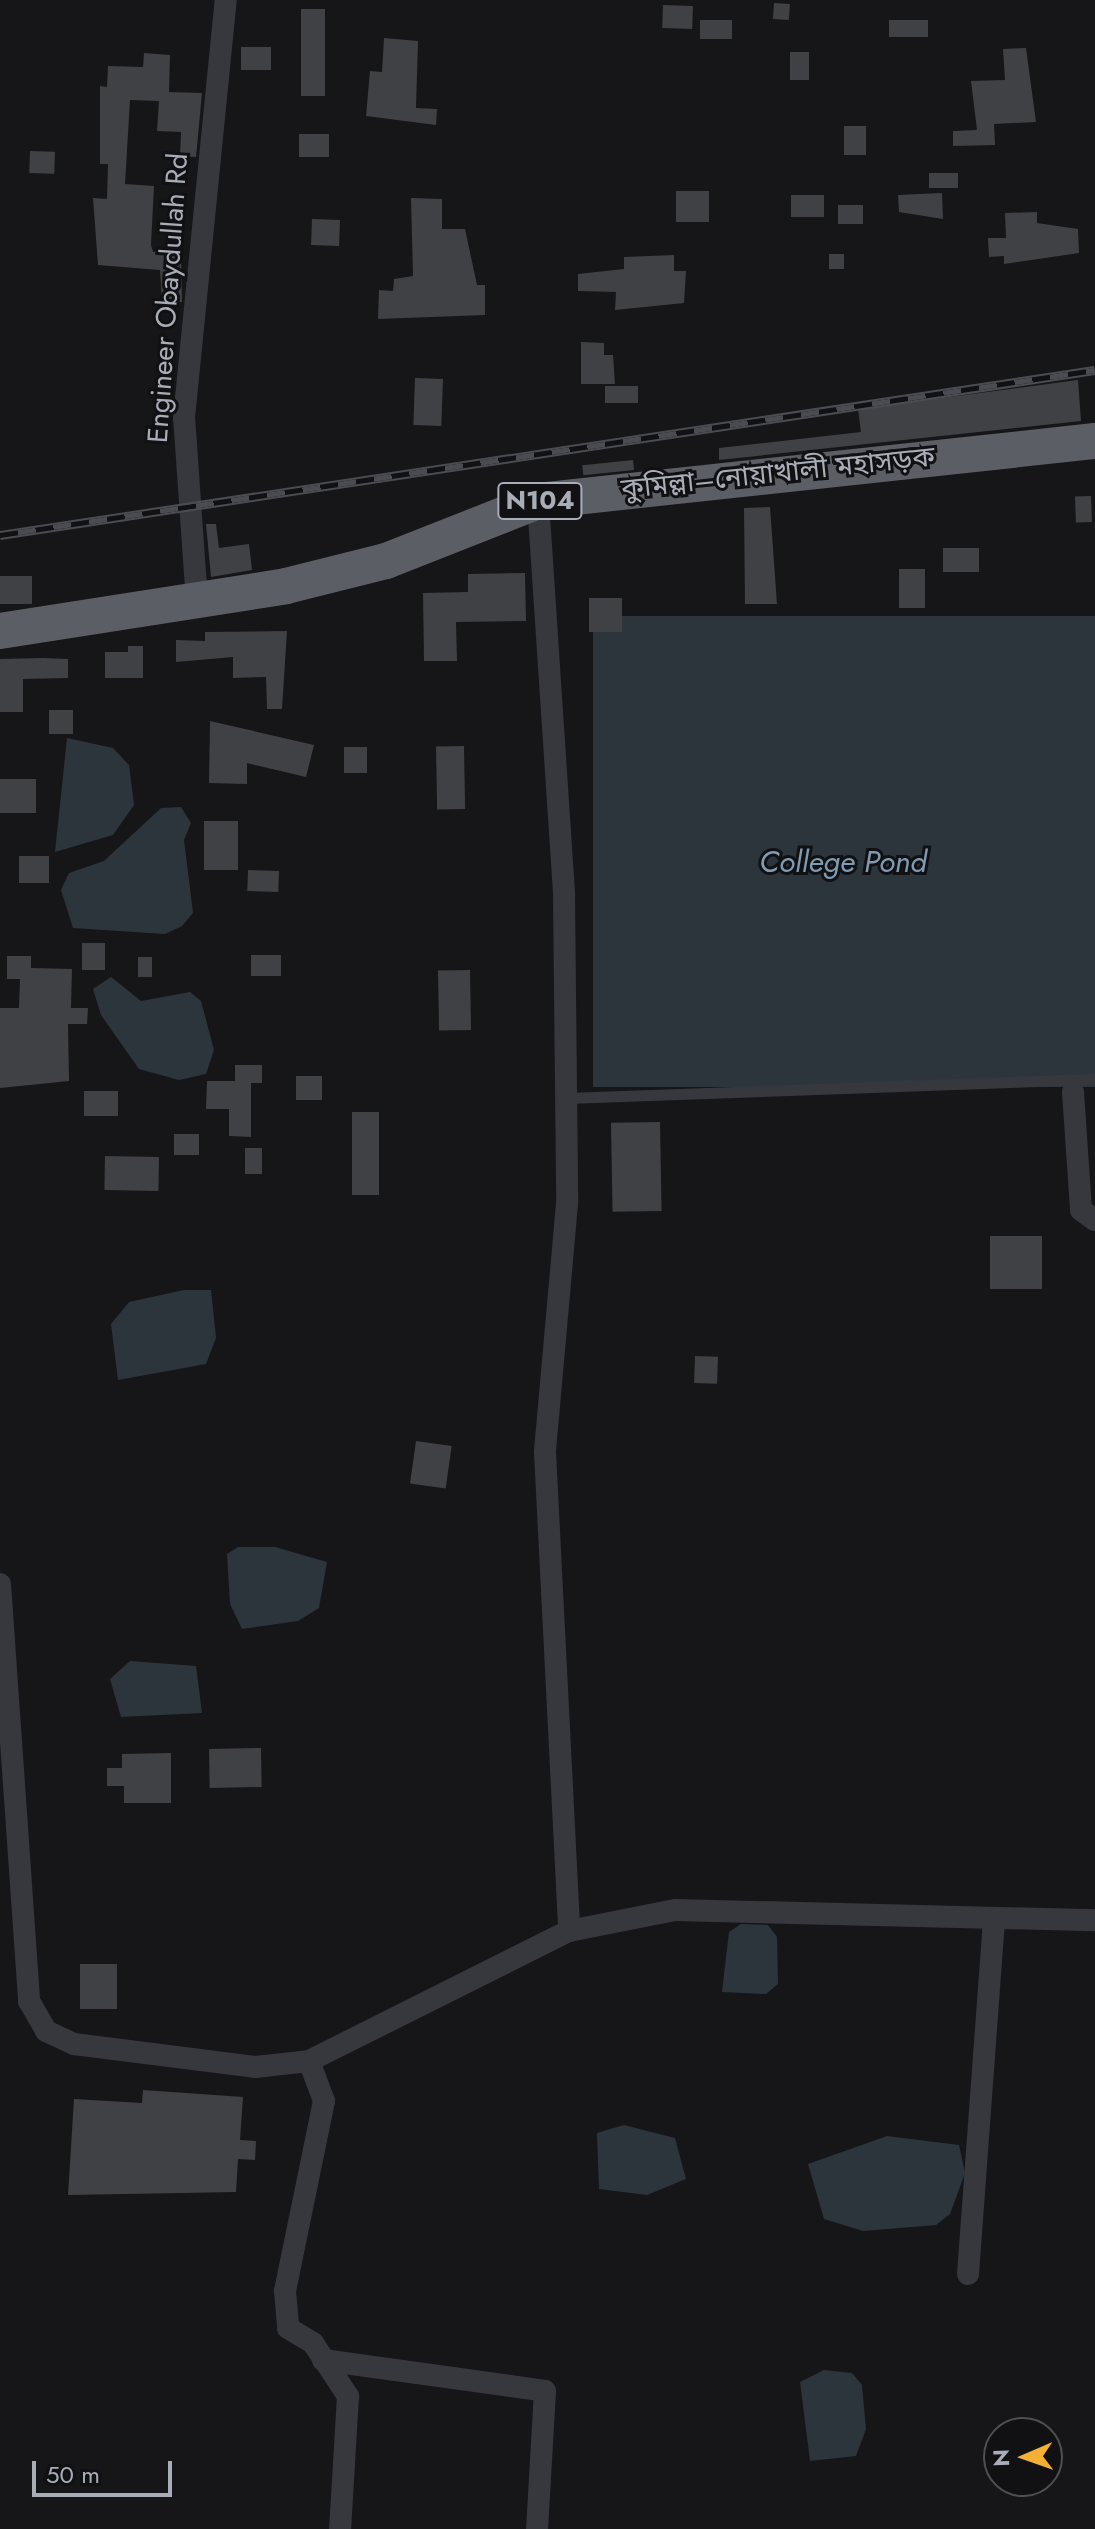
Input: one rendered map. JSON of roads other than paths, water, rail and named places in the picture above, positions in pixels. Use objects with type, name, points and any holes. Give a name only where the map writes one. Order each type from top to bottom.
[{"type":"highway","name":"কুমিল্লা–নোয়াখালী মহাসড়ক","points":[[0,631],[197,602],[386,561],[538,501],[1095,441]]},
{"type":"street","name":"Engineer Obaydullah Rd","points":[[197,602],[184,418],[226,0]]},
{"type":"street","points":[[538,501],[564,895],[567,1204],[545,1452],[569,1931]]},
{"type":"street","points":[[1073,1092],[1081,1210],[1095,1220]]},
{"type":"street","points":[[0,1584],[29,2001],[46,2031],[74,2044],[183,2061],[255,2067],[309,2061],[569,1931],[675,1910],[994,1921],[1095,1920]]},
{"type":"street","points":[[968,2274],[994,1921]]},
{"type":"street","points":[[309,2061],[322,2114],[285,2291],[288,2328],[323,2360],[348,2396],[340,2529]]},
{"type":"street","points":[[323,2360],[545,2391],[537,2529]]},
{"type":"lane","points":[[566,1098],[1095,1079]]},
{"type":"water","name":"College Pond","points":[[593,616],[1095,616],[1095,1087],[593,1087]]},
{"type":"water","points":[[67,738],[113,748],[129,765],[134,805],[113,835],[55,852]]},
{"type":"water","points":[[181,807],[191,823],[184,840],[193,913],[182,926],[165,934],[73,928],[61,890],[69,873],[104,861],[161,808]]},
{"type":"water","points":[[111,977],[141,1001],[190,992],[201,1001],[214,1050],[206,1074],[179,1080],[139,1069],[101,1015],[93,989]]},
{"type":"water","points":[[184,1290],[211,1290],[216,1338],[206,1364],[118,1380],[111,1324],[129,1302]]},
{"type":"water","points":[[238,1547],[275,1547],[327,1562],[319,1608],[298,1621],[242,1629],[230,1604],[227,1554]]},
{"type":"water","points":[[130,1661],[196,1666],[202,1713],[121,1717],[110,1679]]},
{"type":"water","points":[[741,1924],[768,1925],[777,1937],[778,1984],[766,1994],[722,1992],[729,1932]]},
{"type":"water","points":[[624,2125],[675,2138],[686,2179],[647,2195],[599,2189],[597,2133]]},
{"type":"water","points":[[887,2136],[959,2145],[965,2173],[950,2214],[936,2225],[863,2231],[824,2219],[808,2164]]},
{"type":"water","points":[[824,2370],[852,2373],[862,2385],[866,2429],[856,2456],[810,2461],[800,2382]]},
{"type":"railway","points":[[0,535],[1095,370]]}]
